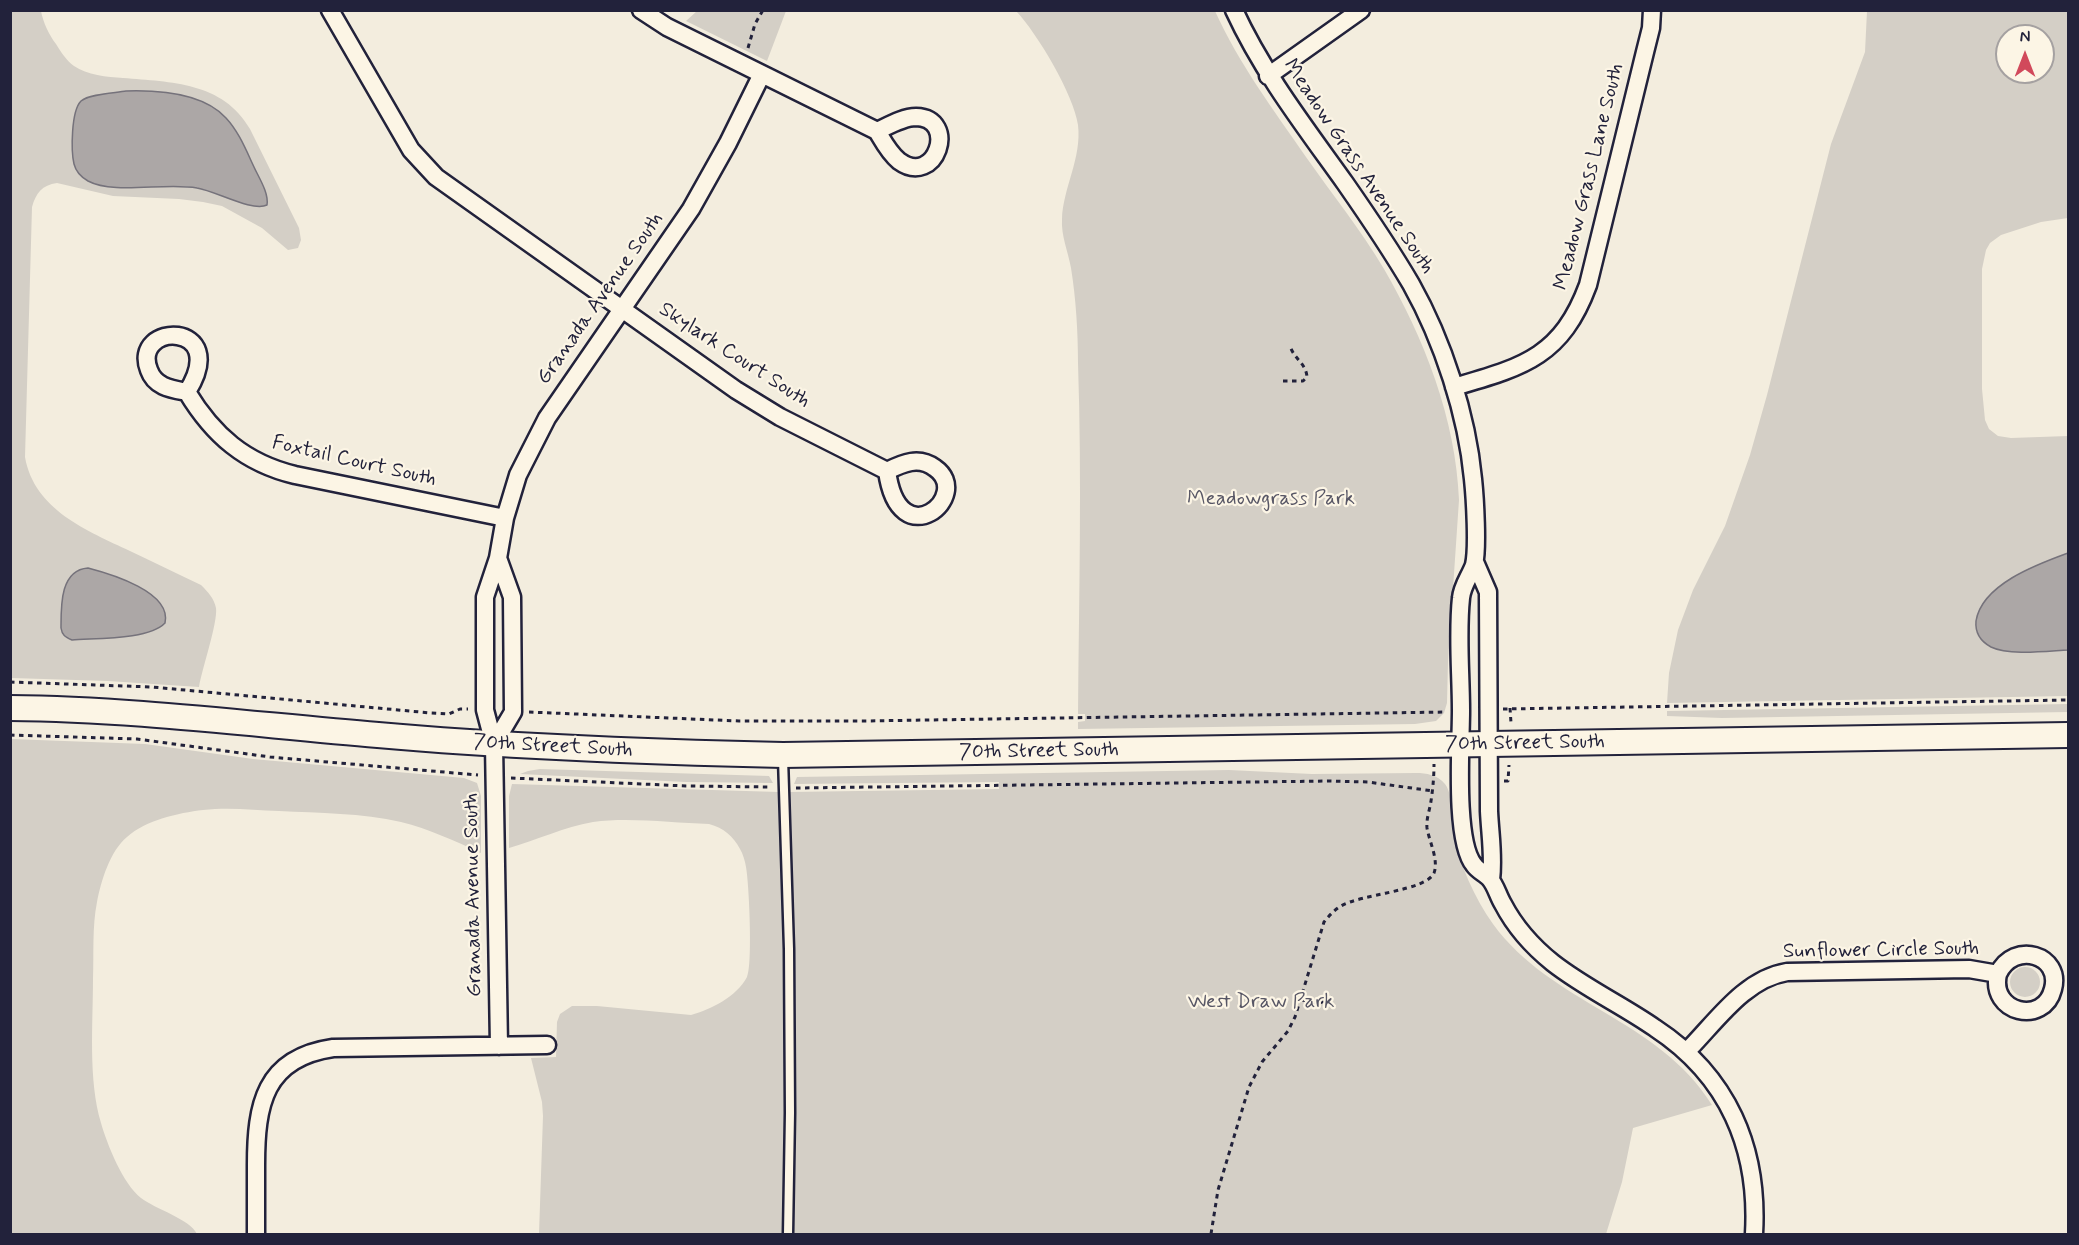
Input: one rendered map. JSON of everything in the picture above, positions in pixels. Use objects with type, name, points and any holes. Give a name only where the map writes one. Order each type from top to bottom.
[{"type":"main road","name":"70th Street South","points":[[10,708],[96,710],[179,716],[494,744],[783,755],[2068,735]]},
{"type":"street","name":"Skylark Court South","points":[[330,10],[411,150],[426,168],[448,187],[758,404],[887,471]]},
{"type":"street","points":[[641,10],[667,27],[876,131]]},
{"type":"street","name":"Meadow Grass Avenue South","points":[[1234,10],[1268,76],[1364,211],[1412,287],[1444,356],[1454,387],[1473,475],[1474,562],[1461,593],[1460,745],[1460,801],[1465,840],[1472,864],[1491,880],[1510,916],[1540,952],[1567,973],[1655,1027],[1700,1064],[1724,1097],[1743,1137],[1753,1179],[1754,1234]]},
{"type":"street","points":[[1268,76],[1360,10]]},
{"type":"street","name":"Meadow Grass Lane South","points":[[1454,387],[1512,370],[1534,359],[1562,333],[1578,309],[1588,285],[1640,75],[1649,37],[1652,10]]},
{"type":"street","name":"Granada Avenue South","points":[[499,1046],[494,744],[485,710],[485,597],[498,558],[505,518],[518,475],[540,429],[700,194],[762,74]]},
{"type":"street","name":"Foxtail Court South","points":[[187,392],[202,417],[220,435],[245,455],[270,468],[505,518]]},
{"type":"street","name":"Granada Avenue South","points":[[494,744],[513,711],[512,597],[498,558]]},
{"type":"street","name":"Meadow Grass Avenue South","points":[[1474,562],[1488,592],[1489,811],[1494,857],[1491,880]]},
{"type":"street","name":"Sunflower Circle South","points":[[1687,1051],[1747,990],[1762,980],[1780,973],[1969,969],[1998,974]]},
{"type":"street","points":[[256,1234],[258,1115],[267,1088],[274,1077],[286,1066],[302,1056],[333,1048],[547,1045]]},
{"type":"lane","points":[[783,755],[789,949],[788,1234]]},
{"type":"path","points":[[748,48],[755,24],[763,10]]},
{"type":"path","points":[[1283,381],[1303,381],[1307,377],[1305,367],[1293,354],[1290,346]]},
{"type":"path","points":[[10,682],[152,687],[431,713],[449,714],[460,709]]},
{"type":"path","points":[[1510,708],[2068,700]]},
{"type":"path","points":[[539,713],[739,721],[1437,713]]},
{"type":"path","points":[[10,735],[137,740],[270,757],[464,774]]},
{"type":"path","points":[[522,779],[784,788],[1329,781],[1368,782],[1432,791]]},
{"type":"path","points":[[1211,1234],[1218,1190],[1249,1087],[1262,1062],[1291,1026],[1302,1000],[1321,930],[1330,915],[1352,901],[1416,886],[1433,875],[1435,863],[1426,825],[1433,780]]},
{"type":"path","points":[[1302,1000],[1320,1003],[1332,997]]},
{"type":"green space","points":[[10,11],[41,11],[49,33],[62,53],[74,66],[85,72],[194,87],[226,102],[239,113],[250,129],[299,228],[301,240],[298,248],[288,250],[262,228],[222,206],[179,199],[113,196],[57,183],[40,190],[32,207],[25,457],[30,475],[39,491],[65,516],[97,535],[201,585],[212,598],[216,615],[199,687],[11,678]]},
{"type":"green space","points":[[697,11],[786,11],[767,61],[686,21]]},
{"type":"green space","name":"Meadowgrass Park","points":[[1016,11],[1215,11],[1224,31],[1257,86],[1384,269],[1425,351],[1452,439],[1457,470],[1459,500],[1447,703],[1444,713],[1436,721],[1415,724],[1078,729],[1078,722],[1085,721],[1085,714],[1078,714],[1080,495],[1078,339],[1073,280],[1062,225],[1065,196],[1079,137],[1078,125],[1070,98],[1053,65],[1034,34]]},
{"type":"green space","points":[[1867,11],[2068,11],[2068,218],[2041,222],[2001,235],[1990,243],[1986,250],[1982,269],[1982,389],[1985,420],[1989,429],[1998,436],[2011,438],[2068,436],[2068,696],[1667,703],[1669,673],[1678,630],[1693,590],[1725,526],[1750,455],[1831,144],[1865,52]]},
{"type":"green space","points":[[2068,704],[2068,712],[1722,718],[1667,716],[1667,711]]},
{"type":"green space","points":[[11,739],[145,744],[253,759],[464,778],[477,783],[481,796],[481,853],[432,832],[386,819],[340,814],[231,809],[193,811],[153,822],[127,837],[116,850],[101,885],[94,921],[92,1051],[97,1106],[112,1152],[122,1174],[134,1192],[147,1202],[180,1219],[197,1234],[11,1234]]},
{"type":"green space","points":[[540,769],[769,776],[773,783],[686,782],[520,774]]},
{"type":"green space","name":"West Draw Park","points":[[1229,770],[1312,774],[1420,773],[1439,778],[1450,795],[1453,833],[1464,869],[1474,892],[1493,924],[1517,951],[1545,974],[1635,1031],[1663,1051],[1690,1076],[1712,1105],[1633,1128],[1622,1182],[1606,1234],[793,1234],[796,1124],[795,1013],[789,792],[999,789],[999,782],[794,784],[797,777]]},
{"type":"green space","points":[[512,784],[779,792],[785,1013],[783,1234],[539,1234],[543,1116],[542,1102],[531,1058],[556,1057],[557,1022],[560,1014],[572,1006],[597,1006],[691,1015],[715,1006],[737,991],[747,977],[749,969],[748,889],[745,862],[737,844],[724,830],[709,824],[636,820],[593,822],[509,848],[509,796]]},
{"type":"green space","points":[[2025,967],[2031,968],[2039,976],[2039,988],[2031,996],[2025,997],[2019,996],[2011,988],[2010,982],[2011,976],[2019,968]]},
{"type":"shaded area","points":[[126,91],[152,91],[193,98],[205,103],[226,118],[242,141],[267,196],[267,205],[252,206],[197,188],[112,187],[99,185],[83,178],[75,167],[72,150],[75,113],[78,106],[81,101],[90,97]]},
{"type":"shaded area","points":[[2068,553],[2068,650],[2008,651],[1991,647],[1984,642],[1977,632],[1976,621],[1980,608],[1989,596],[2013,577]]},
{"type":"shaded area","points":[[88,568],[124,580],[150,594],[165,612],[165,623],[147,633],[135,635],[72,640],[66,637],[61,628],[64,590],[72,575]]}]
